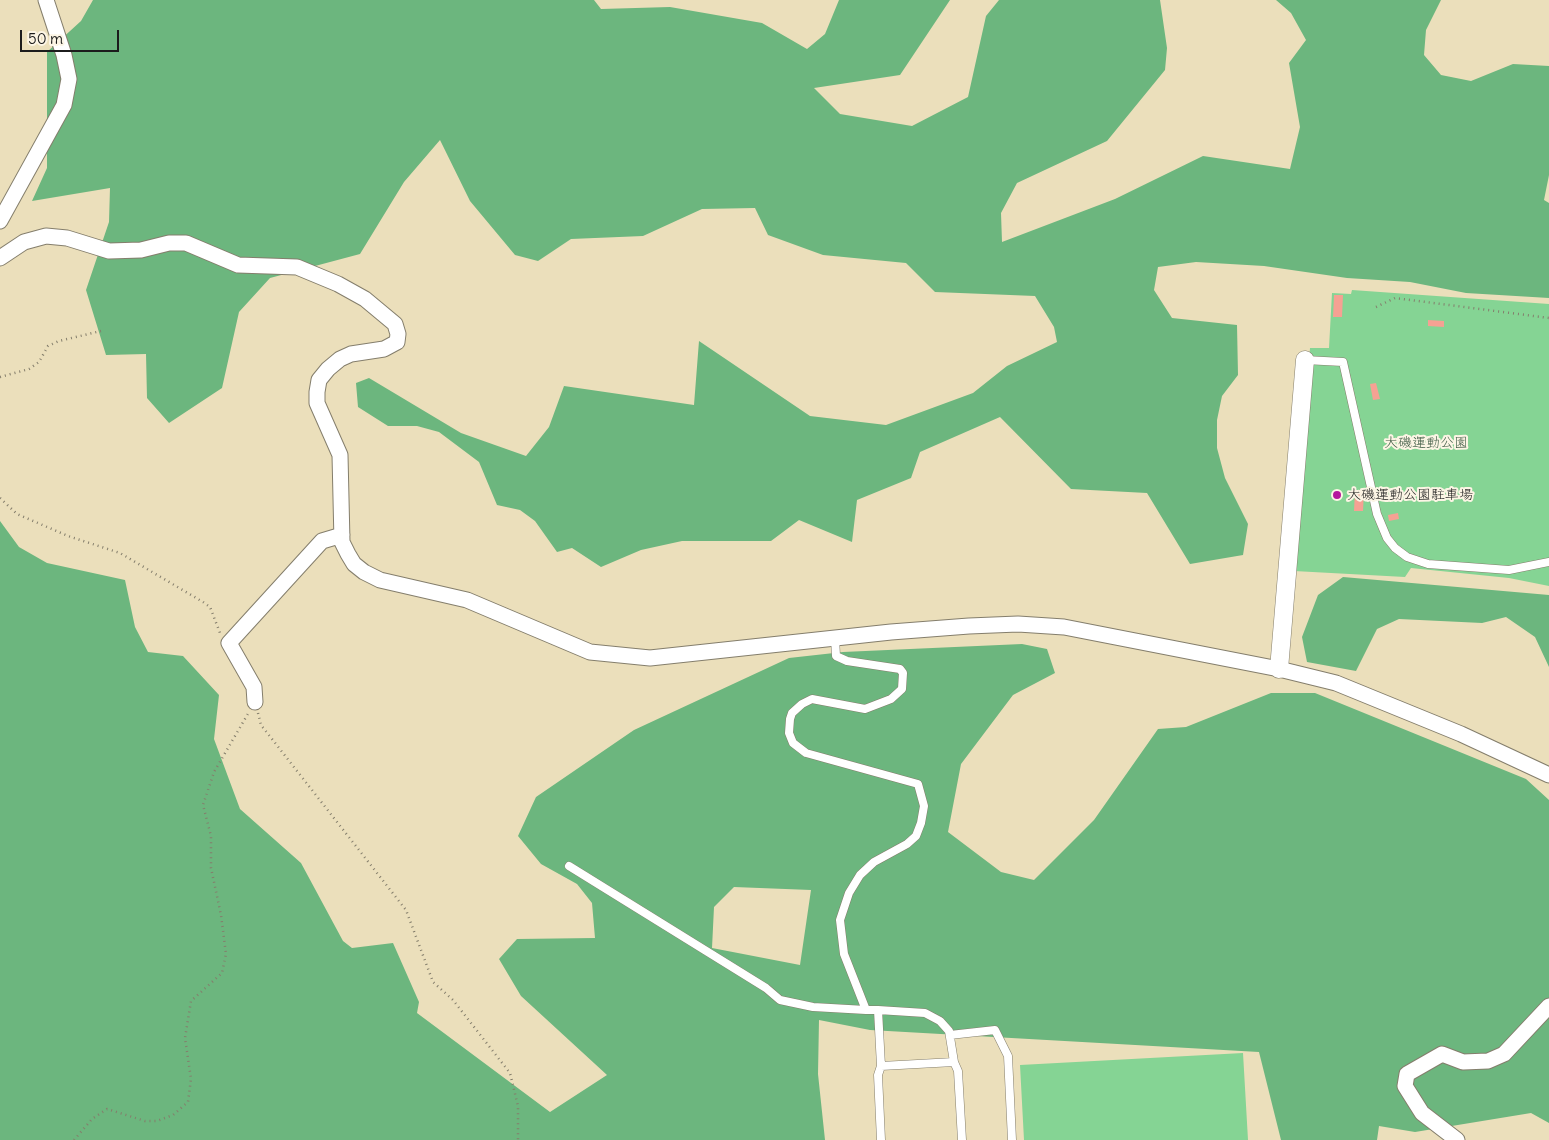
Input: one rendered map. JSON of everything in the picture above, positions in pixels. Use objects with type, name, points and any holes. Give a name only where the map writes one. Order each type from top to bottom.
[{"type":"street","points":[[0,220],[64,105],[69,79],[64,55],[46,0]]},
{"type":"street","points":[[0,258],[24,242],[46,236],[67,238],[109,250],[142,250],[169,243],[186,243],[238,265],[279,265],[310,271],[365,299],[395,324],[398,342],[384,349],[352,354],[340,359],[328,368],[319,380],[317,392],[317,403],[340,455],[342,542],[354,564],[364,572],[380,580],[467,600],[590,652],[650,658],[891,632],[1018,624],[1064,627],[1279,669],[1336,683],[1460,734],[1549,775]]},
{"type":"street","points":[[1279,669],[1305,360]]},
{"type":"street","points":[[255,702],[254,687],[230,643],[322,541],[342,535]]},
{"type":"street","points":[[1457,1140],[1422,1113],[1405,1086],[1407,1074],[1442,1054],[1463,1062],[1488,1061],[1504,1054],[1549,1006]]},
{"type":"lane","points":[[1305,360],[1343,362],[1377,514],[1387,538],[1395,548],[1407,557],[1428,564],[1510,570],[1549,562]]},
{"type":"lane","points":[[835,638],[836,656],[847,661],[900,669],[903,674],[902,689],[891,699],[865,709],[812,700],[802,704],[792,713],[790,719],[790,733],[793,743],[806,753],[909,779],[918,784],[924,806],[916,836],[907,844],[874,862],[860,875],[849,893],[840,920],[844,954],[866,1010]]},
{"type":"lane","points":[[569,866],[766,988],[780,1000],[814,1007],[925,1013],[940,1021],[950,1035],[954,1062],[958,1071],[962,1140]]},
{"type":"lane","points":[[878,1010],[881,1066],[878,1075],[881,1140]]},
{"type":"lane","points":[[950,1035],[995,1030],[1008,1056],[1012,1140]]},
{"type":"lane","points":[[881,1066],[954,1062]]},
{"type":"path","points":[[1376,308],[1395,298],[1549,318]]},
{"type":"path","points":[[0,377],[29,369],[39,362],[48,346],[59,341],[102,331]]},
{"type":"path","points":[[0,498],[17,514],[68,536],[120,553],[204,602],[210,607],[218,630],[230,643]]},
{"type":"path","points":[[74,1140],[92,1119],[107,1110],[145,1120],[157,1121],[173,1114],[188,1102],[191,1079],[186,1038],[191,1000],[222,973],[226,954],[221,915],[211,868],[211,836],[203,805],[214,772],[255,702]]},
{"type":"path","points":[[255,702],[261,725],[406,910],[433,982],[453,1000],[510,1072],[518,1106],[518,1140]]},
{"type":"green space","points":[[93,0],[594,0],[601,9],[670,7],[762,23],[807,49],[825,34],[839,0],[950,0],[900,75],[814,88],[840,114],[912,126],[968,97],[986,16],[999,0],[1160,0],[1167,48],[1165,70],[1107,141],[1017,183],[1001,213],[1002,242],[1115,199],[1203,156],[1290,169],[1300,127],[1289,63],[1306,40],[1291,13],[1276,0],[1441,0],[1426,30],[1424,55],[1441,75],[1471,81],[1513,64],[1549,66],[1549,175],[1544,200],[1549,203],[1549,298],[1466,293],[1410,282],[1347,278],[1264,266],[1196,262],[1158,267],[1154,290],[1172,318],[1237,325],[1238,375],[1222,396],[1217,420],[1217,448],[1225,478],[1248,524],[1243,555],[1190,564],[1147,493],[1071,489],[1000,417],[920,452],[911,478],[857,500],[852,542],[799,520],[771,541],[682,541],[641,550],[601,567],[572,548],[557,552],[535,521],[520,510],[497,505],[479,462],[439,432],[417,426],[388,426],[358,407],[356,383],[369,378],[461,433],[526,456],[549,427],[564,386],[694,405],[699,341],[810,416],[886,425],[973,393],[1007,366],[1057,342],[1054,327],[1035,296],[935,292],[906,263],[823,255],[768,235],[755,208],[702,209],[643,236],[571,239],[538,261],[515,255],[470,201],[440,140],[404,182],[360,254],[270,278],[239,312],[222,388],[169,423],[147,398],[146,354],[106,355],[86,290],[109,222],[110,188],[32,201],[47,168],[47,52],[81,21]]},
{"type":"green space","name":"大磯運動公園","points":[[1352,290],[1549,304],[1549,586],[1509,578],[1411,568],[1405,577],[1294,571],[1310,348],[1329,348],[1332,293],[1351,294]]},
{"type":"green space","points":[[0,521],[19,547],[47,563],[125,580],[135,627],[148,652],[183,656],[219,695],[214,739],[240,809],[301,863],[343,941],[352,948],[393,943],[419,1002],[417,1013],[550,1112],[607,1075],[521,996],[499,959],[517,939],[595,938],[592,903],[577,884],[541,864],[518,836],[536,797],[634,730],[789,658],[843,652],[1022,644],[1047,649],[1055,673],[1013,695],[961,764],[948,832],[1001,872],[1034,880],[1094,820],[1158,729],[1186,727],[1271,693],[1315,693],[1526,779],[1549,800],[1549,1123],[1531,1113],[1415,1132],[1379,1126],[1377,1140],[1281,1140],[1259,1052],[870,1030],[819,1020],[818,1074],[825,1140],[0,1140]],"holes":[[[734,887],[811,890],[800,965],[712,948],[714,907]]]},
{"type":"green space","points":[[1343,577],[1549,595],[1549,667],[1535,637],[1506,617],[1482,623],[1399,619],[1377,629],[1356,671],[1307,662],[1302,637],[1318,595]]},
{"type":"green space","points":[[1243,1053],[1248,1140],[1024,1140],[1020,1065]]},
{"type":"building","points":[[1334,295],[1343,295],[1342,317],[1333,317]]},
{"type":"building","points":[[1428,320],[1444,321],[1444,327],[1428,326]]},
{"type":"building","points":[[1376,383],[1380,399],[1373,400],[1370,384]]},
{"type":"building","points":[[1355,490],[1364,491],[1363,511],[1354,511]]},
{"type":"building","points":[[1398,513],[1399,519],[1389,521],[1388,515]]},
{"type":"place","name":"大磯運動公園駐車場","points":[[1337,495]]}]
